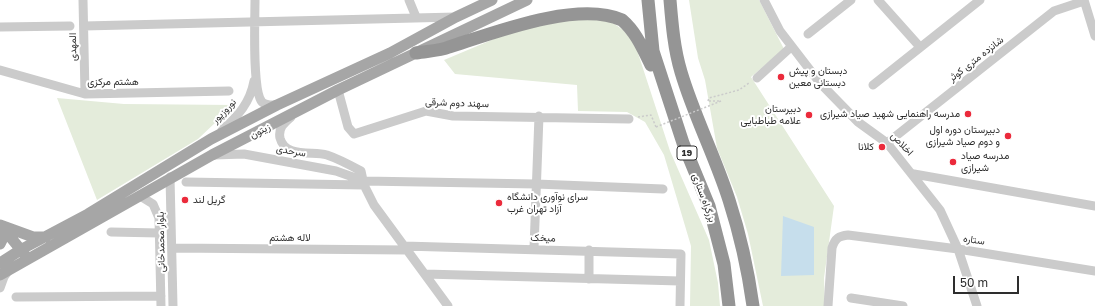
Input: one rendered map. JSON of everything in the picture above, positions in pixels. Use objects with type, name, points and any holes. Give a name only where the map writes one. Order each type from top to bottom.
[{"type":"highway","name":"بزرگراه ستاری","points":[[648,0],[653,51],[670,107],[709,206],[724,264],[729,306]]},
{"type":"highway","name":"19","points":[[670,0],[676,47],[687,91],[729,198],[741,239],[753,306]]},
{"type":"highway","points":[[676,47],[679,0]]},
{"type":"highway","points":[[416,53],[448,48],[512,22],[542,13],[576,8],[596,9],[610,12],[621,19],[632,30],[642,45],[670,107]]},
{"type":"main road","name":"زیتون","points":[[0,263],[211,139],[277,105],[390,54],[456,17],[492,0]]},
{"type":"main road","name":"زیتون","points":[[0,275],[140,196],[170,177],[212,155],[338,90],[527,0]]},
{"type":"main road","points":[[0,225],[33,236],[46,237]]},
{"type":"main road","points":[[0,225],[3,238],[0,244]]},
{"type":"main road","points":[[0,225],[22,249],[27,259]]},
{"type":"street","name":"المهدی","points":[[83,0],[85,94]]},
{"type":"street","name":"نوروزپور","points":[[255,0],[256,74],[261,101],[267,105],[277,105]]},
{"type":"street","points":[[409,0],[416,17]]},
{"type":"street","name":"اخلاص","points":[[764,0],[777,26],[791,47],[820,83],[858,122],[887,143],[914,174],[940,210],[958,249],[977,306]]},
{"type":"street","points":[[808,34],[851,0]]},
{"type":"street","points":[[878,0],[920,47]]},
{"type":"street","points":[[873,85],[980,0]]},
{"type":"street","points":[[1084,1],[1095,36]]},
{"type":"street","name":"شانزده متری کوثر","points":[[887,143],[1054,11],[1084,1]]},
{"type":"street","points":[[84,26],[255,20],[456,17]]},
{"type":"street","points":[[0,27],[70,26]]},
{"type":"street","points":[[757,78],[791,47]]},
{"type":"street","name":"هشتم مرکزی","points":[[0,70],[85,94],[229,91]]},
{"type":"street","name":"نوروزپور","points":[[211,139],[238,116],[247,104],[256,74]]},
{"type":"street","name":"سهند دوم شرقی","points":[[338,90],[348,126],[354,134],[426,111],[453,116],[539,116]]},
{"type":"street","name":"سرحدی","points":[[297,112],[280,128],[280,140],[283,145],[294,152],[326,155],[349,164],[361,172],[364,183],[374,205],[448,306]]},
{"type":"street","points":[[534,248],[539,116],[629,119]]},
{"type":"street","name":"سرحدی","points":[[212,155],[244,154],[336,170],[364,183]]},
{"type":"street","points":[[914,174],[1095,206]]},
{"type":"street","name":"بلوار محمدخانی","points":[[170,177],[173,306]]},
{"type":"street","points":[[186,182],[536,184],[663,189]]},
{"type":"street","name":"بلوار محمدخانی","points":[[140,196],[153,204],[159,218],[161,306]]},
{"type":"street","points":[[111,232],[159,228],[163,220],[167,220],[172,224]]},
{"type":"street","name":"ستاره","points":[[828,306],[832,248],[834,241],[839,236],[848,235],[958,249],[1095,271]]},
{"type":"street","name":"لاله هشتم","points":[[172,248],[405,248]]},
{"type":"street","name":"میخک","points":[[405,248],[534,248],[681,254],[680,281]]},
{"type":"street","points":[[588,279],[589,250]]},
{"type":"street","points":[[0,288],[4,277],[14,266]]},
{"type":"street","points":[[425,274],[680,281],[680,306]]},
{"type":"street","points":[[16,297],[161,296]]},
{"type":"street","points":[[851,298],[903,306]]},
{"type":"path","points":[[629,119],[650,115],[656,128],[721,101],[708,101],[709,98],[739,90],[757,78]]},
{"type":"green space","points":[[689,0],[759,0],[784,49],[751,77],[834,206],[824,278],[825,306],[763,306],[748,234],[737,197],[717,148],[705,80],[698,58]]},
{"type":"green space","points":[[555,19],[609,20],[623,30],[635,44],[670,151],[709,240],[718,283],[720,306],[690,306],[691,246],[664,155],[645,122],[627,112],[578,111],[577,85],[455,74],[444,60],[513,31]]},
{"type":"green space","points":[[57,98],[124,104],[234,105],[198,139],[97,200]]},
{"type":"water","points":[[783,216],[814,227],[814,275],[781,276]]},
{"type":"place","name":"دبستان و پیش دبستانی معین","points":[[781,77]]},
{"type":"place","name":"مدرسه راهنمايی شهيد صياد شيرازی","points":[[968,114]]},
{"type":"place","name":"دبیرستان علامه طباطبایی","points":[[809,115]]},
{"type":"place","name":"دبیرستان دوره اول‌ و دوم صیاد شیرازی","points":[[1008,136]]},
{"type":"place","name":"کلانا","points":[[882,147]]},
{"type":"place","name":"مدرسه صیاد شیرازی","points":[[953,162]]},
{"type":"place","name":"گریل لند","points":[[185,200]]},
{"type":"place","name":"سرای نوآوری دانشگاه آزاد تهران غرب","points":[[499,203]]}]
